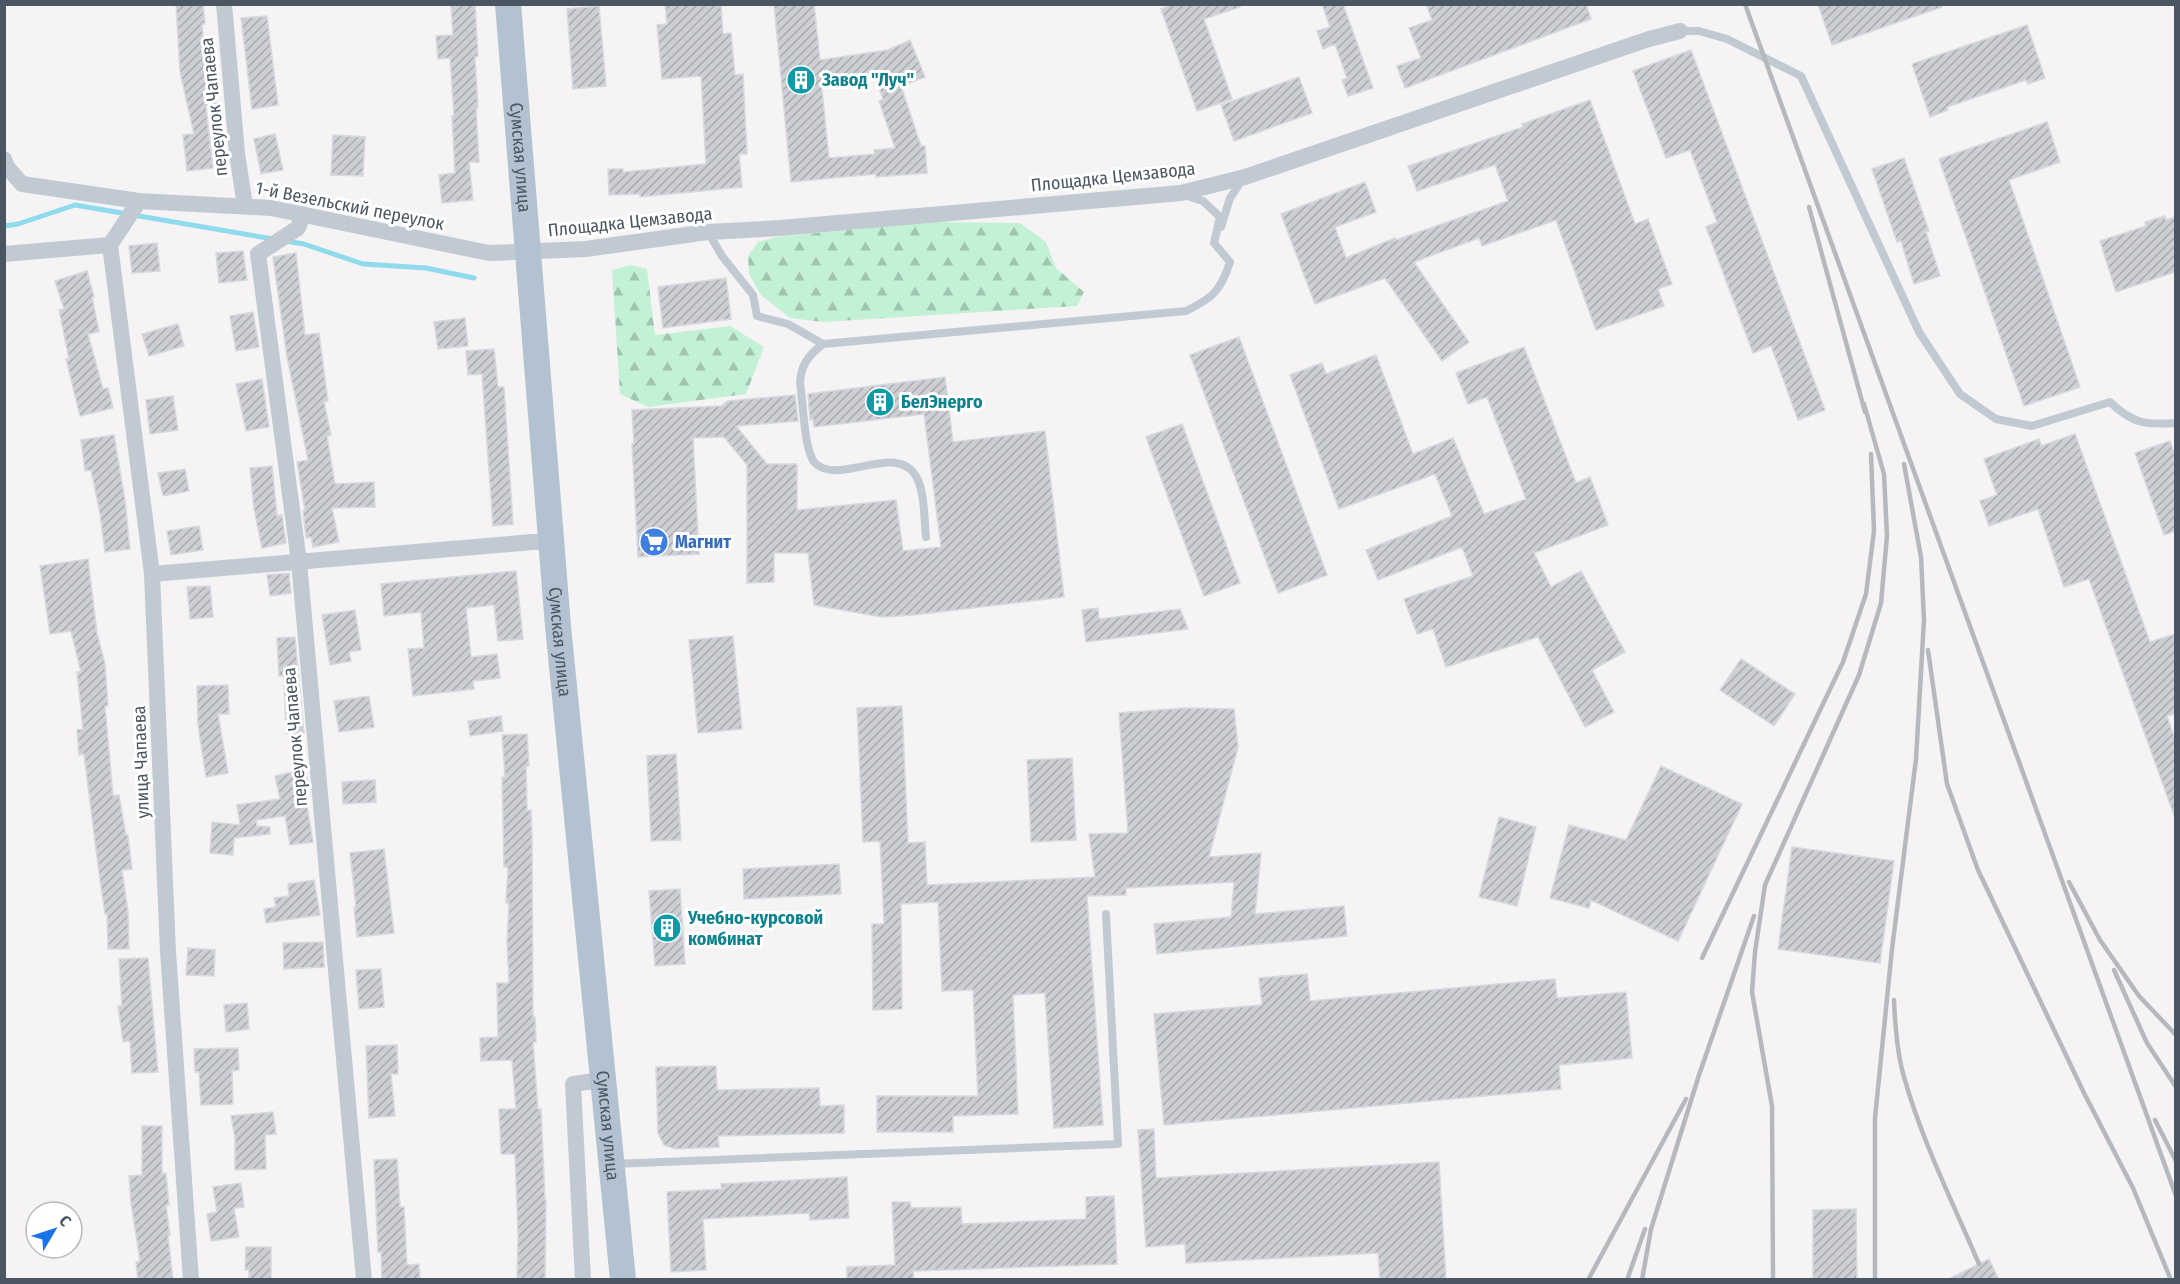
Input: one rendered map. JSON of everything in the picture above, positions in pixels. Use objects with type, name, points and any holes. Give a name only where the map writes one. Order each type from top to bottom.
[{"type":"main road","name":"Сумская улица","points":[[508,4],[552,542],[602,1080],[613,1164],[622,1280]]},
{"type":"street","name":"переулок Чапаева","points":[[224,4],[237,153],[245,206]]},
{"type":"street","name":"Площадка Цемзавода","points":[[528,251],[586,249],[708,232],[1181,194],[1245,177],[1649,39],[1680,31]]},
{"type":"street","name":"1-й Везельский переулок","points":[[4,159],[7,167],[22,183],[139,201],[271,208],[489,253],[528,251]]},
{"type":"street","points":[[4,254],[110,245],[139,201]]},
{"type":"street","name":"переулок Чапаева","points":[[303,214],[298,228],[258,254],[299,562],[364,1280]]},
{"type":"street","name":"улица Чапаева","points":[[110,245],[152,574],[168,952],[191,1280]]},
{"type":"street","points":[[152,574],[552,542]]},
{"type":"street","points":[[583,1280],[573,1084],[602,1080]]},
{"type":"lane","points":[[1680,31],[1699,31],[1727,39],[1801,76],[1919,332],[1960,394],[1996,419],[2032,426],[2110,402],[2124,416],[2148,424],[2175,423]]},
{"type":"lane","points":[[1214,243],[1226,215],[1230,198],[1245,177]]},
{"type":"lane","points":[[1181,194],[1203,201],[1220,217],[1214,243]]},
{"type":"lane","points":[[708,232],[722,256],[753,294],[757,316],[788,324],[823,344]]},
{"type":"lane","points":[[926,537],[921,493],[916,476],[903,465],[882,463],[831,471],[816,464],[809,453],[800,383],[801,371],[809,355],[823,344],[1186,311],[1207,301],[1223,284],[1230,262],[1214,243]]},
{"type":"lane","points":[[613,1164],[1118,1144],[1106,914]]},
{"type":"green space","points":[[930,222],[1020,223],[1046,242],[1056,268],[1084,292],[1077,306],[823,322],[790,318],[761,295],[749,274],[748,256],[758,242],[776,237]]},
{"type":"green space","points":[[630,265],[647,269],[655,335],[730,326],[764,347],[746,394],[648,407],[620,394],[612,270]]},
{"type":"building","points":[[176,4],[203,4],[205,24],[202,24],[206,76],[209,75],[217,104],[206,106],[213,168],[187,171],[183,135],[194,134],[180,72]]},
{"type":"building","points":[[665,4],[721,4],[723,34],[731,33],[735,75],[743,74],[747,154],[739,154],[742,187],[640,197],[640,194],[609,195],[608,169],[623,169],[623,172],[706,164],[701,76],[662,79],[657,25],[667,24]]},
{"type":"building","points":[[774,4],[814,4],[820,60],[888,50],[910,40],[925,77],[901,86],[921,146],[925,146],[927,173],[876,177],[876,174],[791,182]],"holes":[[[874,74],[883,99],[879,101],[895,148],[874,150],[875,154],[829,158],[821,80]]]},
{"type":"building","points":[[1173,4],[1239,4],[1240,7],[1204,19],[1232,99],[1197,111],[1161,9]]},
{"type":"building","points":[[1322,4],[1343,4],[1373,88],[1348,96],[1342,80],[1347,78],[1335,44],[1323,49],[1317,31],[1330,27]]},
{"type":"building","points":[[1426,4],[1586,4],[1591,19],[1405,88],[1397,66],[1421,58],[1409,28],[1432,20]]},
{"type":"building","points":[[1818,4],[1942,4],[1942,7],[1832,45]]},
{"type":"building","points":[[475,5],[479,162],[469,162],[473,200],[442,203],[439,175],[455,173],[452,116],[454,116],[450,58],[438,59],[436,36],[453,35],[451,6]]},
{"type":"building","points":[[599,6],[606,86],[573,89],[567,9]]},
{"type":"building","points":[[267,16],[278,105],[252,109],[241,18]]},
{"type":"building","points":[[2027,25],[2045,78],[2028,84],[2026,80],[1947,107],[1948,110],[1930,117],[1912,64]]},
{"type":"building","points":[[1691,50],[1825,410],[1798,420],[1771,346],[1753,353],[1706,227],[1717,222],[1690,150],[1666,158],[1633,71]]},
{"type":"building","points":[[1299,77],[1312,113],[1234,141],[1221,105]]},
{"type":"building","points":[[1590,100],[1635,224],[1648,219],[1672,284],[1658,289],[1664,306],[1596,330],[1556,220],[1482,246],[1479,238],[1414,262],[1469,342],[1442,361],[1385,278],[1315,304],[1281,214],[1365,182],[1376,212],[1335,227],[1346,258],[1395,238],[1396,240],[1508,201],[1495,165],[1417,191],[1408,166],[1523,127],[1522,124]]},
{"type":"building","points":[[2047,122],[2060,162],[2009,180],[2080,387],[2024,406],[1939,159]]},
{"type":"building","points":[[275,134],[283,170],[261,174],[254,139]]},
{"type":"building","points":[[333,135],[365,137],[363,176],[331,175]]},
{"type":"building","points":[[1904,158],[1929,231],[1926,232],[1940,276],[1914,284],[1901,241],[1897,242],[1872,169]]},
{"type":"building","points":[[2165,216],[2166,220],[2175,217],[2175,272],[2116,292],[2100,241],[2146,226],[2145,222]]},
{"type":"building","points":[[157,243],[160,271],[132,273],[129,246]]},
{"type":"building","points":[[243,251],[247,280],[219,283],[216,253]]},
{"type":"building","points":[[296,253],[305,335],[319,333],[328,401],[324,402],[331,435],[327,436],[335,484],[374,482],[375,507],[332,508],[339,542],[313,547],[311,537],[306,538],[303,511],[305,510],[297,462],[308,460],[287,357],[273,257]]},
{"type":"building","points":[[87,271],[94,297],[92,297],[99,332],[88,334],[103,389],[108,388],[113,408],[80,416],[66,359],[69,359],[59,310],[64,309],[55,281]]},
{"type":"building","points":[[726,278],[731,319],[663,328],[658,287]]},
{"type":"building","points":[[253,312],[259,347],[236,351],[230,316]]},
{"type":"building","points":[[465,318],[468,346],[438,349],[434,322]]},
{"type":"building","points":[[178,324],[184,346],[149,356],[142,334]]},
{"type":"building","points":[[1239,337],[1327,575],[1278,593],[1190,355]]},
{"type":"building","points":[[1524,347],[1576,483],[1590,477],[1608,525],[1534,553],[1551,587],[1581,571],[1625,652],[1592,670],[1614,712],[1585,727],[1538,637],[1446,667],[1433,629],[1417,634],[1404,599],[1473,576],[1462,547],[1378,580],[1366,550],[1452,516],[1435,474],[1339,509],[1290,375],[1322,363],[1326,374],[1376,355],[1413,454],[1453,438],[1484,514],[1526,499],[1487,397],[1468,404],[1456,373]]},
{"type":"building","points":[[494,349],[498,387],[504,387],[513,524],[493,526],[482,374],[468,375],[466,351]]},
{"type":"building","points":[[945,377],[953,442],[1045,431],[1064,597],[914,615],[883,617],[859,613],[814,605],[808,553],[774,553],[774,582],[747,583],[747,465],[724,437],[693,438],[699,554],[638,557],[632,410],[721,406],[728,401],[795,395],[798,421],[736,426],[767,464],[797,464],[797,510],[896,500],[903,551],[941,547],[924,414],[814,427],[813,419],[810,420],[808,394]]},
{"type":"building","points":[[262,379],[269,427],[246,431],[236,384]]},
{"type":"building","points":[[173,396],[178,430],[150,434],[146,400]]},
{"type":"building","points":[[1182,424],[1240,583],[1204,596],[1146,437]]},
{"type":"building","points":[[2075,434],[2150,642],[2175,634],[2175,714],[2167,716],[2175,739],[2175,815],[2089,579],[2064,587],[2038,509],[1989,526],[1980,501],[1997,495],[1984,459],[2039,439],[2041,446]]},
{"type":"building","points":[[114,435],[125,500],[130,549],[105,552],[91,470],[85,471],[81,440]]},
{"type":"building","points":[[2170,441],[2175,456],[2175,531],[2164,535],[2135,453]]},
{"type":"building","points":[[272,466],[277,516],[282,515],[286,543],[262,548],[254,509],[250,468]]},
{"type":"building","points":[[185,469],[189,491],[163,496],[158,473]]},
{"type":"building","points":[[199,526],[203,550],[171,555],[167,531]]},
{"type":"building","points":[[88,559],[97,633],[105,664],[108,706],[105,706],[113,796],[119,795],[126,835],[128,835],[132,869],[122,870],[128,912],[129,949],[108,949],[107,914],[105,914],[99,873],[84,754],[79,755],[77,730],[83,729],[77,672],[81,672],[71,631],[50,634],[40,566]]},
{"type":"building","points":[[516,571],[523,639],[498,641],[494,605],[466,608],[471,657],[497,654],[500,678],[473,681],[474,689],[413,696],[408,649],[424,648],[421,612],[384,616],[381,584]]},
{"type":"building","points":[[289,573],[291,593],[270,596],[267,575]]},
{"type":"building","points":[[210,586],[213,617],[190,619],[187,587]]},
{"type":"building","points":[[1098,608],[1099,619],[1180,609],[1188,629],[1086,642],[1082,610]]},
{"type":"building","points":[[355,610],[361,650],[349,652],[351,661],[330,665],[322,615]]},
{"type":"building","points":[[733,636],[742,729],[698,733],[689,640]]},
{"type":"building","points":[[295,637],[304,733],[286,734],[284,676],[279,676],[277,638]]},
{"type":"building","points":[[1741,659],[1795,694],[1774,726],[1720,690]]},
{"type":"building","points":[[228,685],[229,714],[218,714],[228,773],[206,777],[198,725],[197,686]]},
{"type":"building","points":[[369,696],[374,727],[339,732],[334,701]]},
{"type":"building","points":[[902,706],[908,843],[925,842],[927,885],[1095,877],[1089,834],[1128,833],[1119,713],[1185,708],[1234,709],[1238,747],[1209,857],[1261,853],[1255,914],[1344,906],[1347,936],[1157,954],[1154,924],[1231,917],[1234,882],[1126,888],[1126,895],[1087,896],[1103,1125],[1054,1128],[1045,993],[1013,995],[1018,1114],[953,1116],[953,1132],[877,1132],[877,1096],[978,1096],[973,990],[942,991],[938,902],[901,904],[902,1009],[873,1010],[872,924],[884,924],[880,841],[863,842],[857,708]]},
{"type":"building","points":[[501,716],[503,731],[470,736],[468,721]]},
{"type":"building","points":[[527,734],[529,766],[526,766],[527,811],[531,810],[532,836],[533,1017],[535,1017],[536,1042],[533,1042],[538,1109],[541,1109],[546,1200],[545,1280],[517,1280],[515,1154],[501,1154],[499,1109],[516,1109],[512,1060],[481,1061],[480,1038],[498,1037],[497,983],[509,983],[507,941],[509,903],[506,903],[508,867],[504,867],[502,777],[505,777],[502,735]]},
{"type":"building","points":[[676,754],[681,840],[651,841],[647,756]]},
{"type":"building","points":[[1072,758],[1076,840],[1031,842],[1027,760]]},
{"type":"building","points":[[1661,766],[1742,804],[1678,941],[1591,900],[1589,908],[1550,898],[1569,825],[1626,840]]},
{"type":"building","points":[[305,769],[309,786],[304,787],[313,842],[290,845],[285,816],[256,820],[257,826],[270,827],[270,834],[234,838],[233,855],[210,853],[212,822],[240,825],[237,805],[280,799],[275,776]]},
{"type":"building","points":[[375,780],[376,802],[343,804],[342,782]]},
{"type":"building","points":[[1499,817],[1536,827],[1517,906],[1479,897]]},
{"type":"building","points":[[1792,847],[1894,861],[1880,963],[1778,949]]},
{"type":"building","points":[[384,849],[394,933],[357,937],[350,853]]},
{"type":"building","points":[[839,864],[841,894],[744,899],[743,869]]},
{"type":"building","points":[[314,880],[320,915],[266,923],[264,909],[276,907],[274,898],[289,896],[288,884]]},
{"type":"building","name":"Учебно-курсовой комбинат","points":[[680,889],[685,964],[655,966],[649,891]]},
{"type":"building","points":[[323,942],[324,967],[284,969],[283,943]]},
{"type":"building","points":[[188,948],[215,950],[214,976],[186,975]]},
{"type":"building","points":[[148,958],[158,1072],[132,1073],[130,1041],[123,1042],[118,1006],[122,1006],[119,959]]},
{"type":"building","points":[[381,969],[384,1007],[359,1009],[356,970]]},
{"type":"building","points":[[1307,974],[1310,1001],[1555,979],[1557,998],[1626,992],[1632,1058],[1559,1065],[1561,1089],[1164,1125],[1154,1014],[1262,1005],[1259,978]]},
{"type":"building","points":[[247,1003],[249,1029],[226,1032],[224,1005]]},
{"type":"building","points":[[397,1045],[398,1074],[391,1074],[395,1116],[369,1118],[366,1046]]},
{"type":"building","points":[[238,1048],[239,1070],[232,1071],[233,1104],[201,1105],[199,1072],[195,1072],[194,1049]]},
{"type":"building","points":[[716,1066],[717,1090],[819,1088],[820,1106],[844,1105],[844,1133],[718,1136],[719,1147],[675,1149],[664,1145],[658,1133],[656,1067]]},
{"type":"building","points":[[273,1112],[276,1134],[265,1135],[266,1169],[235,1170],[235,1138],[231,1116]]},
{"type":"building","points":[[142,1126],[162,1126],[162,1174],[166,1173],[169,1205],[166,1205],[173,1280],[138,1280],[136,1262],[140,1261],[129,1176],[142,1175]]},
{"type":"building","points":[[1154,1129],[1156,1178],[1439,1162],[1446,1280],[1380,1280],[1378,1253],[1186,1263],[1185,1244],[1146,1247],[1138,1130]]},
{"type":"building","points":[[397,1159],[400,1207],[404,1207],[407,1265],[419,1264],[420,1280],[382,1280],[381,1252],[378,1252],[374,1160]]},
{"type":"building","points":[[847,1177],[849,1218],[810,1220],[809,1213],[703,1219],[706,1270],[671,1272],[667,1192],[722,1189],[721,1184]]},
{"type":"building","points":[[241,1183],[244,1207],[234,1208],[239,1237],[211,1241],[207,1214],[217,1212],[213,1187]]},
{"type":"building","points":[[1114,1196],[1117,1264],[913,1271],[914,1280],[847,1280],[847,1267],[895,1265],[892,1202],[910,1202],[911,1208],[961,1207],[962,1224],[1086,1219],[1086,1197]]},
{"type":"building","points":[[1856,1209],[1857,1280],[1813,1280],[1813,1210]]},
{"type":"building","points":[[246,1247],[271,1247],[271,1280],[249,1280],[249,1270],[245,1270]]},
{"type":"building","points":[[1989,1259],[1999,1280],[1947,1280]]},
{"type":"waterway","points":[[4,226],[18,224],[75,205],[273,239]]},
{"type":"waterway","points":[[285,241],[304,244],[363,264],[426,268],[474,278]]},
{"type":"railway","points":[[1745,4],[2176,1196]]},
{"type":"railway","points":[[1809,207],[1865,412]]},
{"type":"railway","points":[[1773,1280],[1772,1106],[1752,992],[1755,952],[1765,885],[1859,675],[1881,603],[1887,536],[1884,474],[1864,404]]},
{"type":"railway","points":[[1702,958],[1843,662],[1866,594],[1874,531],[1871,454]]},
{"type":"railway","points":[[1875,1280],[1875,1118],[1892,949],[1916,759],[1924,620],[1921,557],[1904,464]]},
{"type":"railway","points":[[1928,650],[1947,784],[1978,870],[2084,1093],[2133,1188],[2171,1280]]},
{"type":"railway","points":[[2069,882],[2100,940],[2139,996],[2176,1035]]},
{"type":"railway","points":[[1642,1280],[1651,1229],[1699,1075],[1754,916]]},
{"type":"railway","points":[[2114,970],[2147,1043],[2176,1087]]},
{"type":"railway","points":[[1894,1000],[1900,1058],[1911,1101],[1938,1172],[1979,1264]]},
{"type":"railway","points":[[1588,1280],[1686,1099]]},
{"type":"railway","points":[[2155,1120],[2176,1161]]},
{"type":"railway","points":[[1627,1280],[1645,1229]]},
{"type":"place","name":"Завод \"Луч\"","points":[[801,80]]},
{"type":"place","name":"БелЭнерго","points":[[880,402]]},
{"type":"place","name":"Магнит","points":[[654,542]]},
{"type":"place","name":"Учебно-курсовой комбинат","points":[[667,928]]}]
